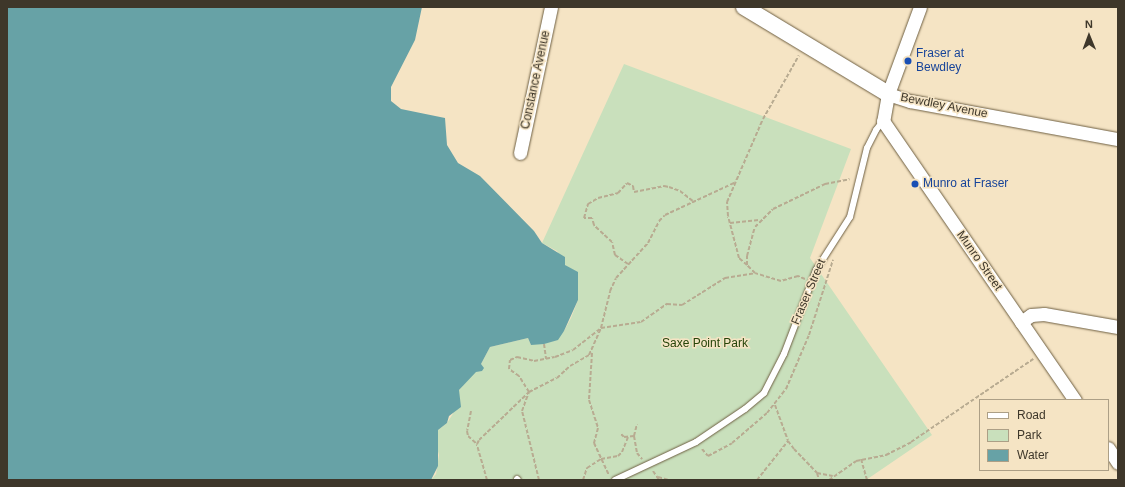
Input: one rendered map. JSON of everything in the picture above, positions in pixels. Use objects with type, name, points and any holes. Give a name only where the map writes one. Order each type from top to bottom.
[{"type":"street","name":"Constance Avenue","points":[[520,153],[551,7]]},
{"type":"street","name":"Bewdley Avenue","points":[[744,7],[888,94],[910,101],[1118,139]]},
{"type":"street","name":"Fraser Street","points":[[883,121],[888,94],[920,7]]},
{"type":"street","name":"Munro Street","points":[[883,121],[1021,322],[1041,354],[1074,399]]},
{"type":"street","points":[[1021,322],[1031,315],[1044,314],[1118,327]]},
{"type":"street","points":[[1109,450],[1118,463]]},
{"type":"lane","name":"Fraser Street","points":[[615,480],[646,464],[696,442],[745,409],[764,393],[784,354],[811,282],[827,251],[850,217],[859,178],[871,139],[883,121]]},
{"type":"path","points":[[805,44],[763,119],[727,202],[730,223],[739,258],[755,273],[781,281],[798,276],[811,282]]},
{"type":"path","points":[[747,265],[750,240],[760,220],[773,210],[825,184],[859,178]]},
{"type":"path","points":[[612,480],[600,459],[594,443],[598,428],[589,400],[592,351],[601,328],[610,291],[628,264],[648,243],[659,221],[665,214],[736,182]]},
{"type":"path","points":[[628,264],[615,255],[612,242],[592,218],[584,218],[588,204],[598,198],[618,193],[627,184],[633,186],[634,192],[664,186],[669,187],[680,191],[693,201]]},
{"type":"path","points":[[730,223],[760,220]]},
{"type":"path","points":[[529,392],[519,376],[507,366],[510,360],[517,357],[534,362],[573,350],[601,328],[641,322],[667,304],[682,305],[720,280],[755,273]]},
{"type":"path","points":[[544,344],[546,359]]},
{"type":"path","points":[[477,444],[494,423],[529,392],[557,378],[592,351]]},
{"type":"path","points":[[829,480],[847,465],[862,459],[898,450],[1041,354]]},
{"type":"path","points":[[529,392],[522,411],[539,480]]},
{"type":"path","points":[[775,405],[788,441],[817,473],[818,480]]},
{"type":"path","points":[[471,411],[467,430],[468,436],[477,444],[487,480]]},
{"type":"path","points":[[637,424],[634,436],[637,453],[646,464]]},
{"type":"path","points":[[621,434],[628,437],[634,436]]},
{"type":"path","points":[[583,480],[587,468],[600,459],[618,456],[628,437]]},
{"type":"path","points":[[757,480],[788,441]]},
{"type":"path","points":[[862,459],[867,480]]},
{"type":"path","points":[[817,473],[834,476]]},
{"type":"path","points":[[657,476],[669,480]]},
{"type":"green space","name":"Saxe Point Park","points":[[624,64],[851,149],[810,258],[932,435],[866,480],[431,480],[436,474],[439,455],[436,444],[438,430],[447,423],[454,412],[459,390],[481,364],[490,347],[528,338],[531,345],[564,331],[571,318],[578,300],[565,264],[557,251],[542,243]]},
{"type":"water","points":[[7,7],[422,7],[415,40],[391,87],[391,101],[401,109],[445,118],[447,145],[458,163],[480,176],[534,231],[542,243],[565,257],[565,265],[578,272],[578,300],[564,331],[558,340],[544,344],[531,345],[528,338],[490,347],[481,364],[484,368],[482,371],[476,372],[459,390],[461,407],[449,416],[447,423],[438,430],[438,466],[431,480],[7,480]]},
{"type":"place","name":"Fraser at Bewdley","points":[[908,61]]},
{"type":"place","name":"Munro at Fraser","points":[[915,184]]}]
